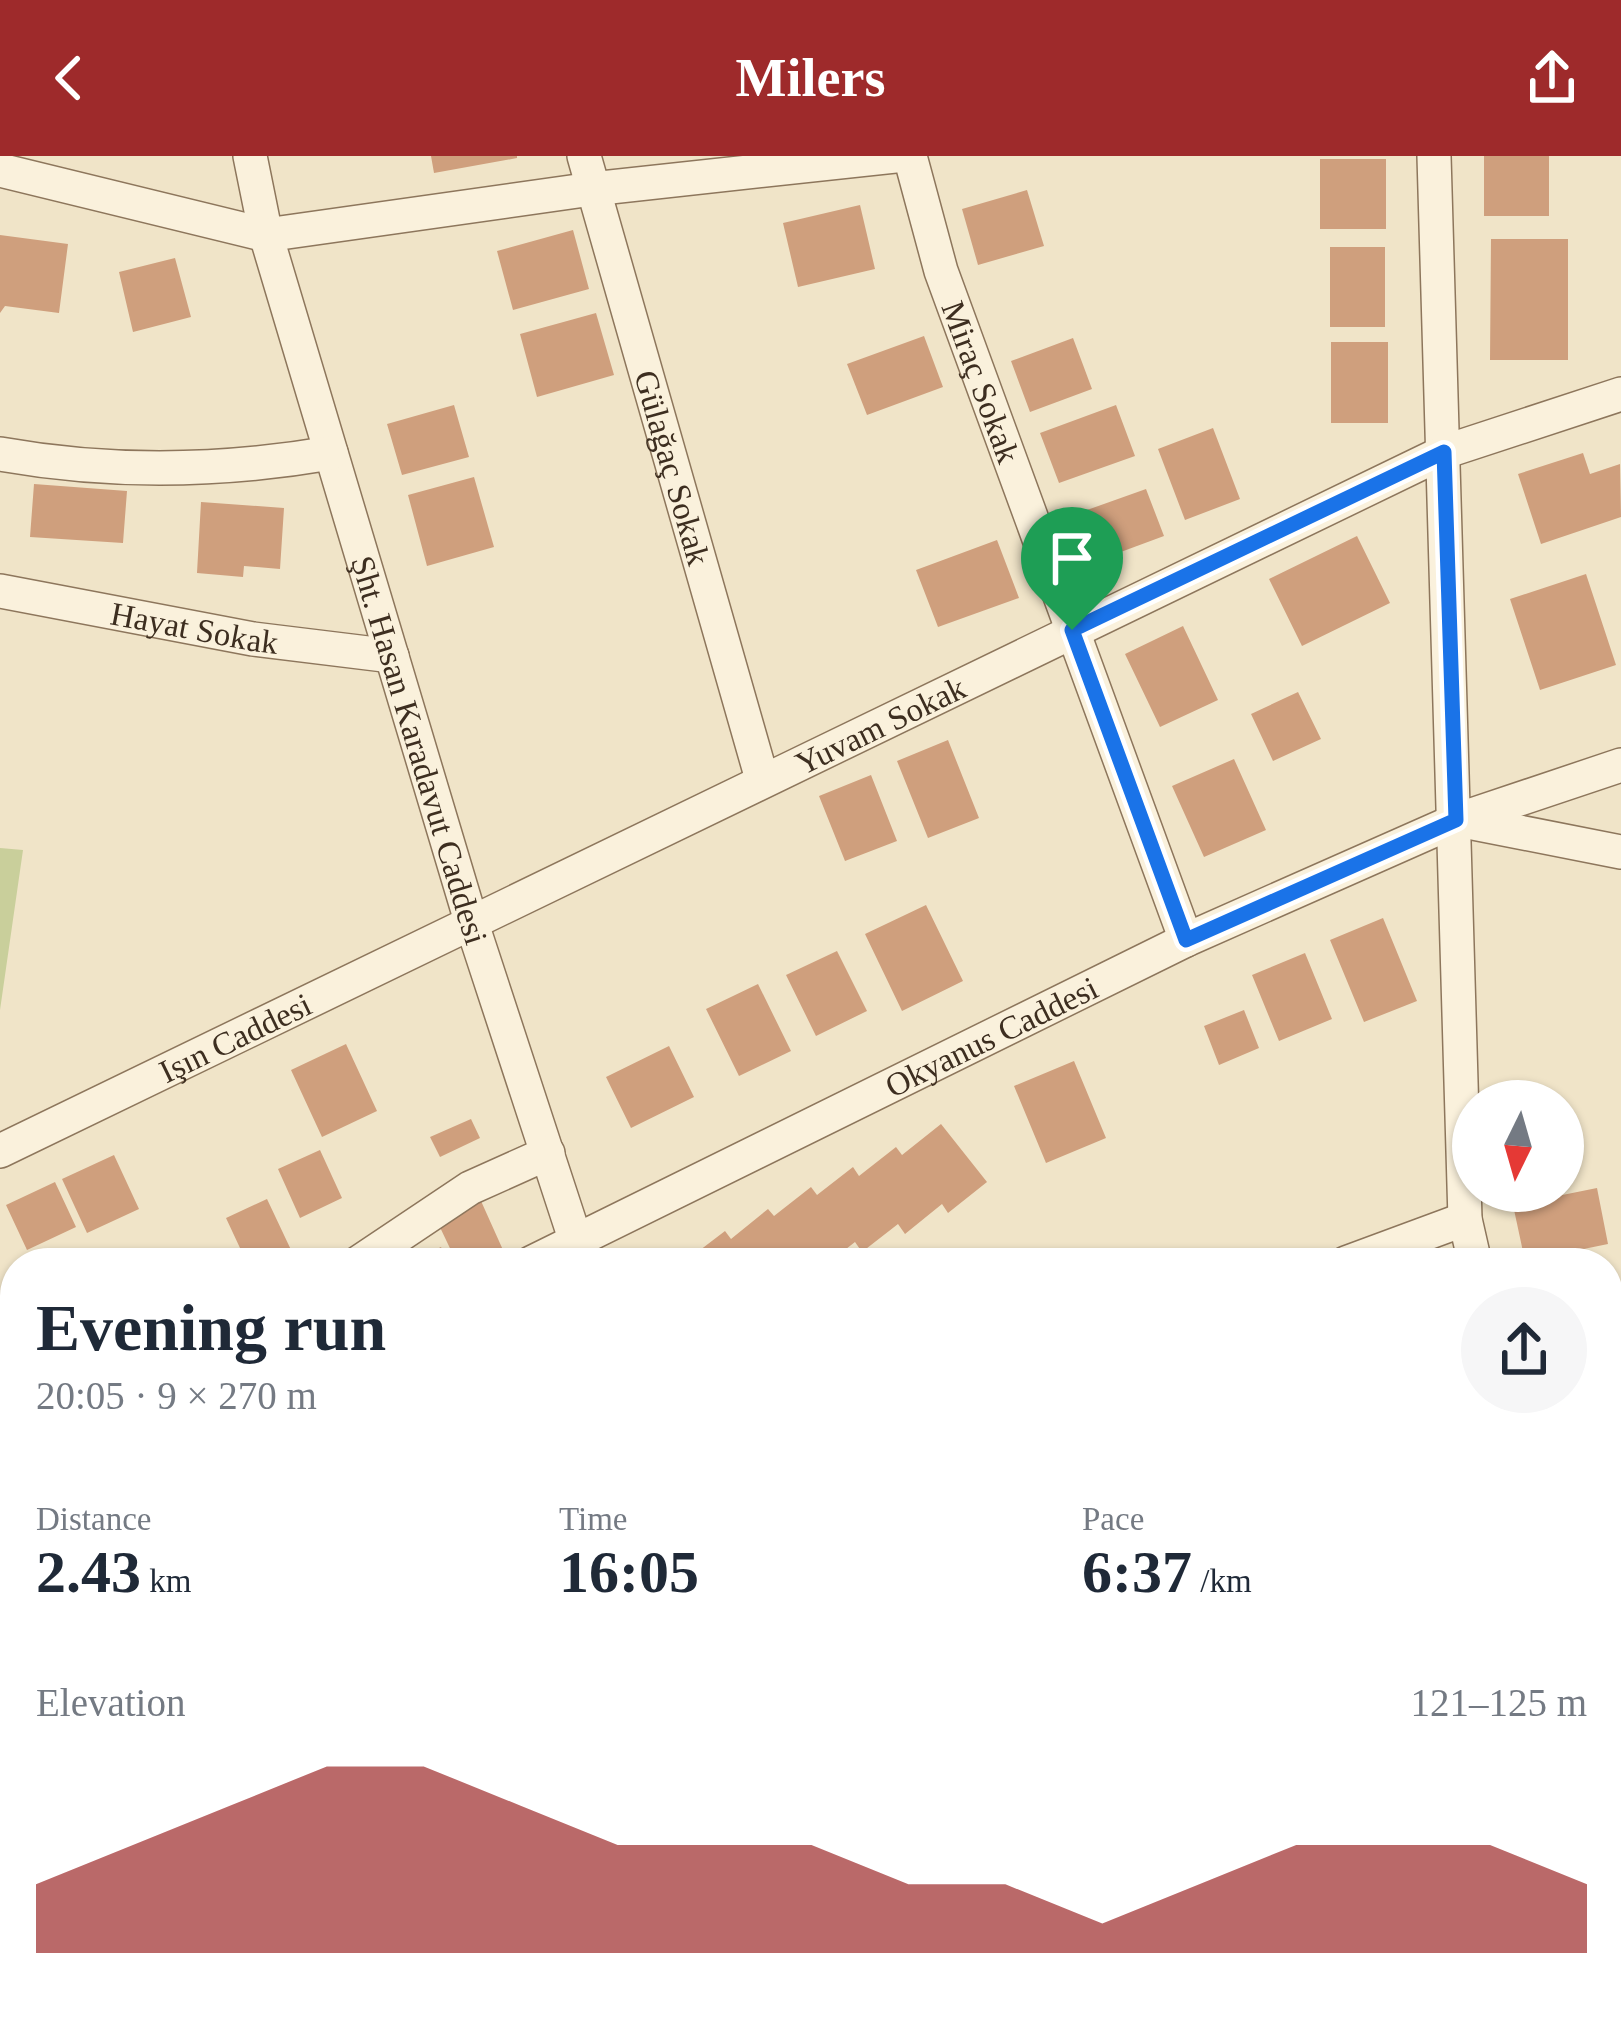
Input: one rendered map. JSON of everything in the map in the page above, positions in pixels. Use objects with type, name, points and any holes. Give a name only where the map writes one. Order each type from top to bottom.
[{"type":"street","points":[[232,156],[266,236]]},
{"type":"street","points":[[250,156],[266,236]]},
{"type":"street","points":[[0,170],[266,236],[588,172],[895,156]]},
{"type":"street","name":"Miraç Sokak","points":[[910,156],[941,272],[1186,940]]},
{"type":"street","points":[[1434,156],[1465,1220],[1472,1248]]},
{"type":"street","name":"Gülağaç Sokak","points":[[588,172],[762,779]]},
{"type":"street","name":"Şht. Hasan Karadavut Caddesi","points":[[266,236],[471,921],[579,1248]]},
{"type":"street","name":"Yuvam Sokak","points":[[471,921],[1444,452],[1621,394]]},
{"type":"street","points":[[0,454],[183,471],[239,469],[331,453]]},
{"type":"street","name":"Hayat Sokak","points":[[0,591],[253,639],[392,656]]},
{"type":"street","name":"Okyanus Caddesi","points":[[586,1248],[1186,940],[1456,820],[1621,766]]},
{"type":"street","points":[[1456,820],[1621,852]]},
{"type":"street","name":"Işın Caddesi","points":[[0,1151],[471,921]]},
{"type":"street","points":[[380,1248],[470,1188],[548,1153]]},
{"type":"street","points":[[1388,1248],[1465,1220]]},
{"type":"green space","points":[[0,848],[23,850],[0,1010]]},
{"type":"building","points":[[431,156],[517,156],[517,158],[434,173]]},
{"type":"building","points":[[1484,156],[1549,156],[1549,216],[1484,216]]},
{"type":"building","points":[[1320,159],[1386,159],[1386,229],[1320,229]]},
{"type":"building","points":[[1027,190],[1044,246],[978,265],[962,209]]},
{"type":"building","points":[[860,205],[875,269],[798,287],[783,223]]},
{"type":"building","points":[[573,230],[589,289],[513,310],[497,251]]},
{"type":"building","points":[[0,235],[68,244],[59,313],[5,306],[0,313]]},
{"type":"building","points":[[1491,239],[1568,239],[1568,360],[1490,360]]},
{"type":"building","points":[[1330,247],[1385,247],[1385,327],[1330,327]]},
{"type":"building","points":[[175,258],[191,317],[133,332],[119,272]]},
{"type":"building","points":[[596,313],[614,375],[537,397],[520,334]]},
{"type":"building","points":[[924,336],[943,387],[867,415],[847,364]]},
{"type":"building","points":[[1073,338],[1092,389],[1030,412],[1011,361]]},
{"type":"building","points":[[1331,342],[1388,342],[1388,423],[1331,423]]},
{"type":"building","points":[[454,405],[469,457],[402,475],[387,424]]},
{"type":"building","points":[[1116,405],[1135,456],[1059,483],[1040,433]]},
{"type":"building","points":[[1213,428],[1240,499],[1185,520],[1158,449]]},
{"type":"building","points":[[1583,453],[1590,474],[1620,464],[1621,517],[1541,544],[1518,474]]},
{"type":"building","points":[[474,477],[494,547],[427,566],[408,495]]},
{"type":"building","points":[[34,484],[127,491],[123,543],[30,537]]},
{"type":"building","points":[[1146,489],[1164,536],[1091,563],[1073,515]]},
{"type":"building","points":[[201,502],[284,508],[280,569],[244,566],[243,577],[197,573]]},
{"type":"building","points":[[1357,536],[1390,603],[1302,646],[1269,579]]},
{"type":"building","points":[[997,540],[1019,598],[938,627],[916,570]]},
{"type":"building","points":[[1586,574],[1616,665],[1540,690],[1510,599]]},
{"type":"building","points":[[1183,626],[1218,700],[1160,727],[1125,654]]},
{"type":"building","points":[[1298,692],[1321,739],[1273,761],[1251,714]]},
{"type":"building","points":[[948,740],[979,818],[928,838],[897,761]]},
{"type":"building","points":[[1234,759],[1266,830],[1204,857],[1172,786]]},
{"type":"building","points":[[871,775],[897,841],[845,861],[819,796]]},
{"type":"building","points":[[926,905],[963,981],[902,1011],[865,934]]},
{"type":"building","points":[[1383,918],[1417,1001],[1364,1022],[1330,940]]},
{"type":"building","points":[[837,951],[867,1011],[816,1036],[786,975]]},
{"type":"building","points":[[1305,953],[1332,1019],[1279,1041],[1252,975]]},
{"type":"building","points":[[758,984],[791,1051],[739,1076],[706,1009]]},
{"type":"building","points":[[1244,1010],[1259,1048],[1219,1065],[1204,1026]]},
{"type":"building","points":[[346,1044],[377,1111],[322,1137],[291,1070]]},
{"type":"building","points":[[669,1046],[694,1097],[631,1128],[606,1077]]},
{"type":"building","points":[[1074,1061],[1106,1138],[1046,1163],[1014,1086]]},
{"type":"building","points":[[471,1119],[480,1138],[440,1157],[430,1137]]},
{"type":"building","points":[[941,1124],[987,1182],[948,1213],[942,1204],[905,1234],[898,1224],[867,1248],[855,1242],[847,1248],[703,1248],[725,1231],[731,1239],[768,1209],[774,1216],[811,1187],[817,1195],[853,1167],[859,1176],[896,1147],[902,1155]]},
{"type":"building","points":[[320,1150],[342,1198],[300,1218],[278,1169]]},
{"type":"building","points":[[114,1155],[139,1209],[87,1233],[62,1179]]},
{"type":"building","points":[[55,1182],[76,1227],[26,1248],[6,1205]]},
{"type":"building","points":[[1597,1188],[1608,1244],[1522,1248],[1514,1212],[1584,1212],[1584,1191]]},
{"type":"building","points":[[267,1199],[290,1248],[240,1248],[226,1218]]},
{"type":"building","points":[[481,1201],[502,1248],[450,1248],[437,1221]]},
{"type":"route","points":[[1444,452],[1456,820],[1186,940],[1072,630],[1444,452]]}]
